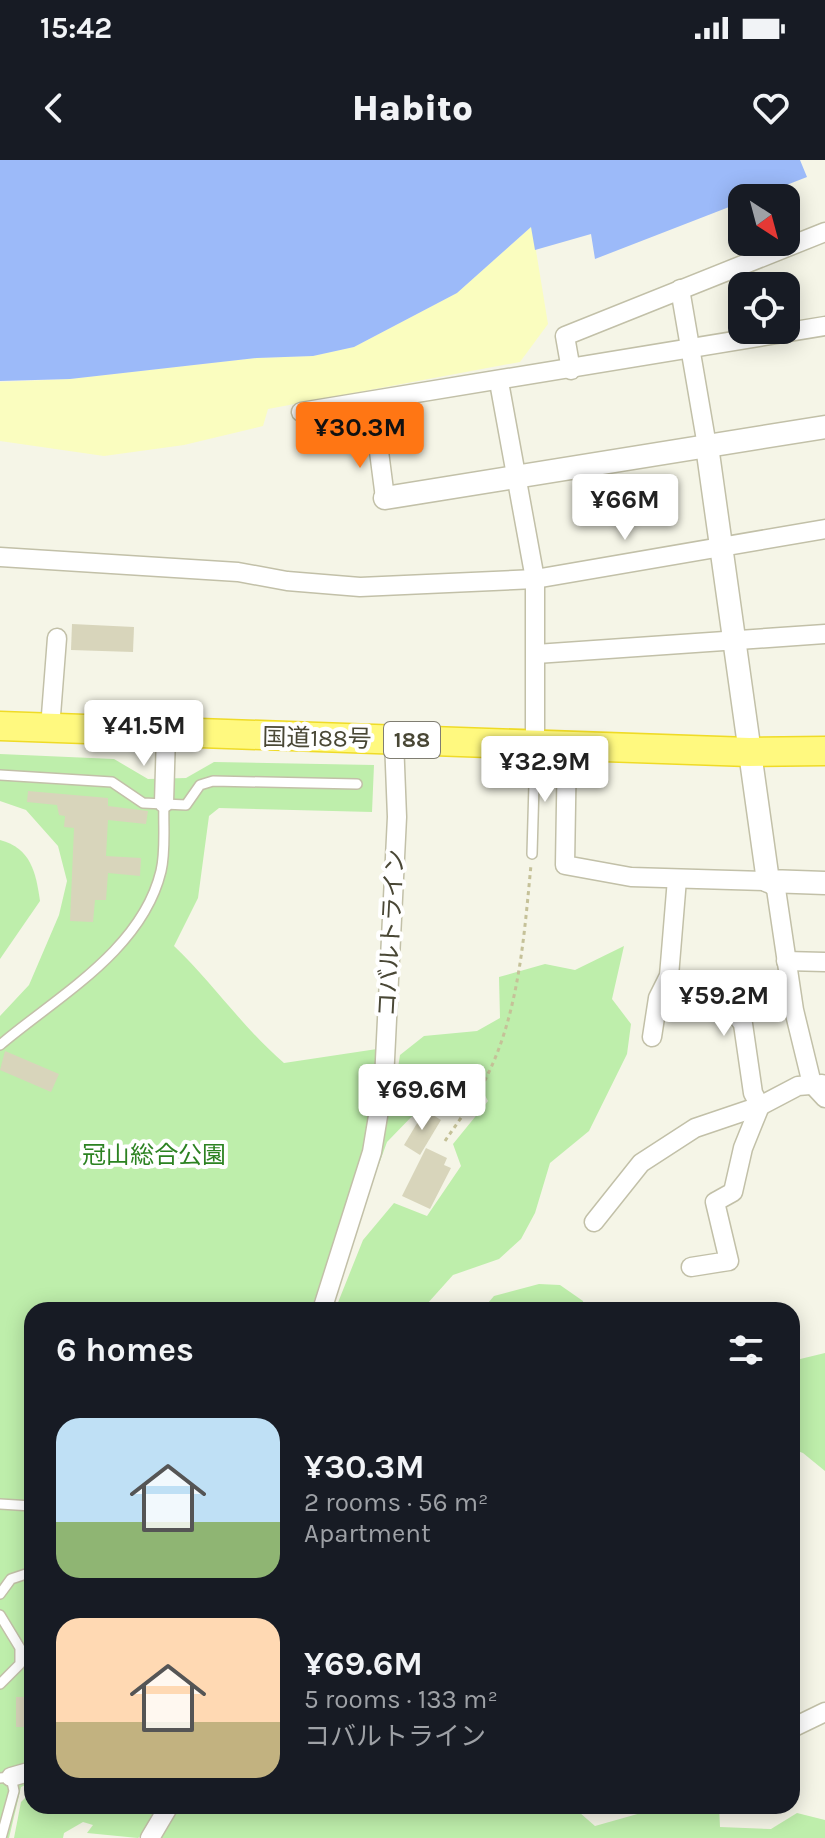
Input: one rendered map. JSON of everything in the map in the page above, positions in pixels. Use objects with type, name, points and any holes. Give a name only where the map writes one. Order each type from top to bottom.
[{"type":"highway","name":"国道188号","points":[[0,726],[749,752],[825,751]]},
{"type":"street","points":[[571,370],[565,336],[825,232]]},
{"type":"street","points":[[594,1222],[641,1163],[695,1128],[760,1106],[798,1086],[821,1089],[786,961],[776,889],[768,881],[707,446],[680,289]]},
{"type":"street","points":[[301,412],[499,382],[825,326]]},
{"type":"street","points":[[499,382],[535,579],[535,745]]},
{"type":"street","points":[[377,436],[385,498],[825,427]]},
{"type":"street","points":[[0,557],[238,572],[287,581],[360,587],[535,579],[825,529]]},
{"type":"street","points":[[536,654],[825,634]]},
{"type":"street","points":[[50,728],[57,638]]},
{"type":"street","points":[[164,803],[166,734]]},
{"type":"street","name":"コバルトライン","points":[[325,1302],[372,1152],[384,1080],[396,831],[394,740]]},
{"type":"street","points":[[567,745],[565,865],[631,877],[825,883]]},
{"type":"street","points":[[652,1037],[658,998],[669,976],[677,879]]},
{"type":"street","points":[[786,961],[825,962]]},
{"type":"street","points":[[669,976],[738,1017],[743,1024],[753,1093],[760,1106]]},
{"type":"street","points":[[691,1267],[729,1261],[715,1202],[733,1192],[743,1148],[760,1106]]},
{"type":"street","points":[[800,1724],[825,1712]]},
{"type":"street","points":[[150,1838],[164,1814]]},
{"type":"lane","points":[[532,854],[535,745]]},
{"type":"lane","points":[[0,775],[112,782],[143,803],[186,805],[200,785],[213,781],[357,784]]},
{"type":"lane","points":[[0,1045],[117,947],[148,910],[162,869],[164,803]]},
{"type":"lane","points":[[0,1504],[24,1506]]},
{"type":"lane","points":[[0,1594],[11,1579],[24,1575]]},
{"type":"lane","points":[[0,1615],[20,1648],[20,1664],[0,1684]]},
{"type":"lane","points":[[1,1838],[14,1791],[5,1778]]},
{"type":"path","points":[[445,1141],[486,1078],[509,1018],[523,950],[532,854]]},
{"type":"green space","name":"冠山総合公園","points":[[0,754],[114,759],[148,779],[186,778],[214,762],[374,765],[372,812],[219,808],[209,816],[198,898],[174,946],[284,1063],[377,1049],[372,1117],[392,1106],[400,1055],[424,1036],[477,1031],[500,1018],[499,977],[545,964],[575,970],[624,946],[612,999],[631,1024],[627,1054],[589,1131],[550,1163],[535,1213],[521,1239],[499,1259],[453,1275],[429,1302],[338,1302],[363,1240],[394,1203],[427,1216],[461,1166],[453,1144],[488,1101],[476,1079],[449,1082],[387,1142],[375,1175],[351,1192],[314,1302],[24,1302],[24,1786],[21,1787],[9,1838],[0,1838],[0,1016],[29,985],[59,915],[67,881],[58,846],[26,810],[0,801]]},
{"type":"green space","points":[[0,840],[25,855],[34,872],[40,901],[0,959]]},
{"type":"green space","points":[[539,1284],[560,1285],[583,1302],[489,1302],[494,1296]]},
{"type":"green space","points":[[825,1353],[825,1471],[800,1452],[800,1359]]},
{"type":"green space","points":[[24,1799],[24,1814],[159,1814],[152,1827],[138,1838],[87,1833],[93,1825],[83,1822],[64,1833],[63,1838],[14,1838]]},
{"type":"green space","points":[[171,1814],[581,1814],[595,1826],[637,1814],[719,1814],[720,1827],[771,1829],[795,1814],[825,1820],[825,1838],[154,1838]]},
{"type":"sand","points":[[532,226],[548,324],[520,362],[268,409],[263,426],[184,445],[104,456],[0,441],[0,382],[70,379],[257,358],[313,356],[354,347],[457,293]]},
{"type":"water","points":[[0,160],[800,160],[807,177],[789,184],[728,184],[728,207],[595,259],[591,234],[535,250],[531,227],[457,293],[354,347],[313,356],[257,358],[70,379],[0,381]]},
{"type":"building","points":[[72,624],[134,627],[133,652],[71,650]]},
{"type":"building","points":[[28,791],[108,798],[108,806],[148,811],[146,824],[108,820],[106,856],[141,858],[140,876],[108,873],[106,900],[95,900],[93,922],[70,921],[74,828],[64,827],[65,816],[59,815],[57,805],[27,802]]},
{"type":"building","points":[[5,1051],[59,1074],[51,1092],[0,1070]]},
{"type":"building","points":[[425,1110],[441,1120],[420,1155],[404,1145]]},
{"type":"building","points":[[426,1148],[447,1158],[444,1165],[451,1168],[430,1209],[402,1196]]},
{"type":"building","points":[[16,1697],[24,1697],[24,1727],[16,1727]]}]
